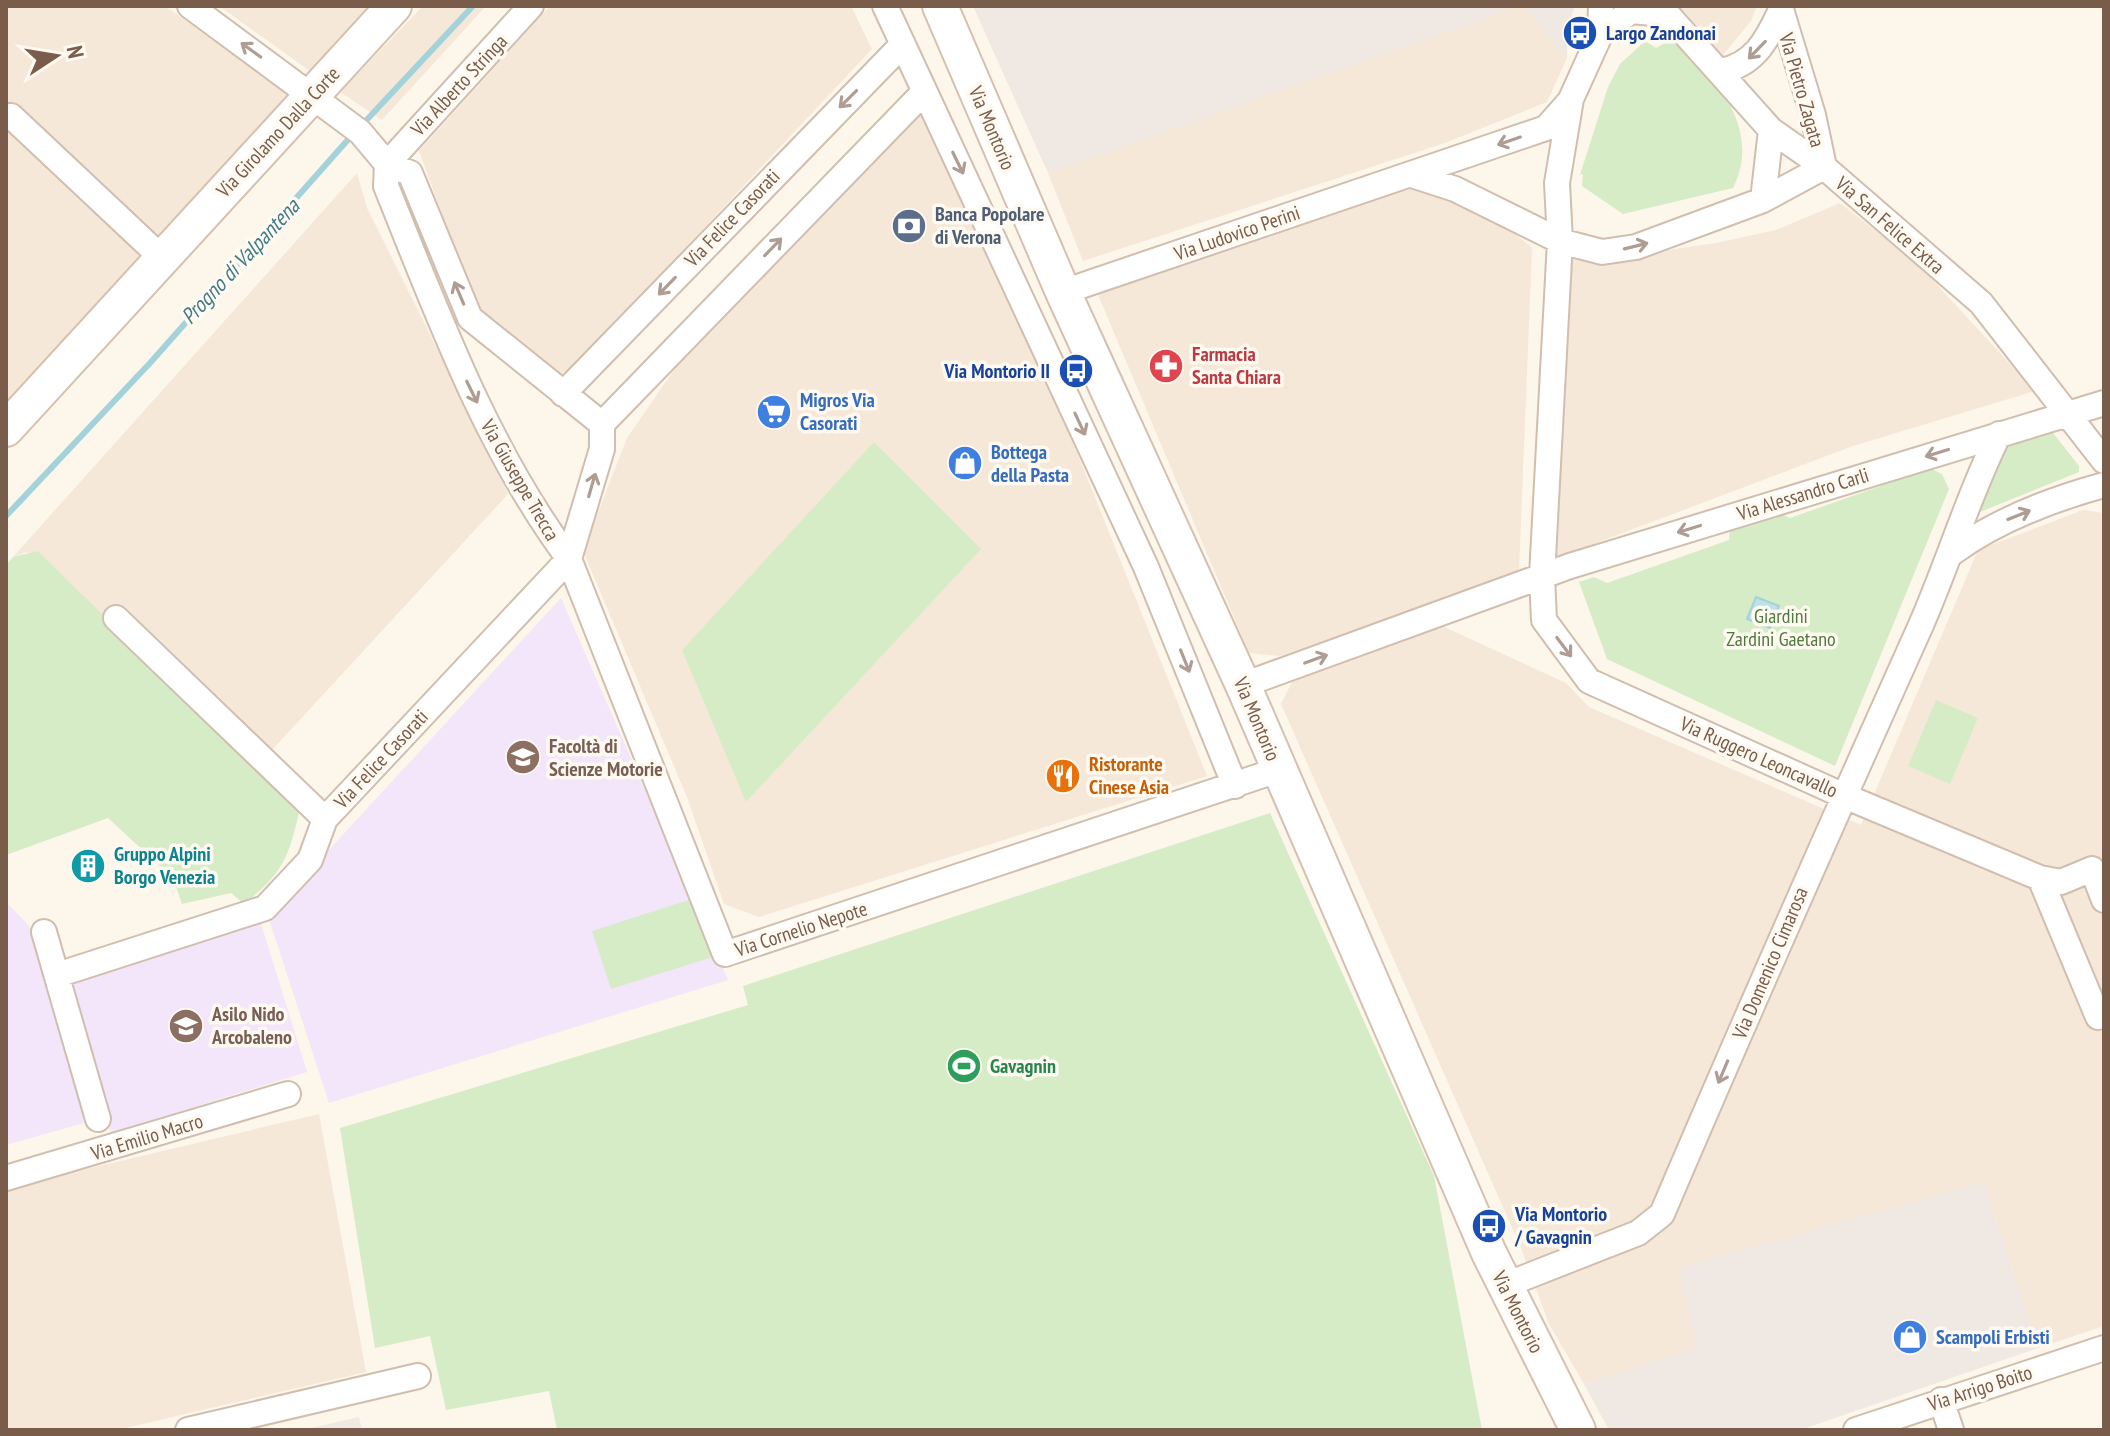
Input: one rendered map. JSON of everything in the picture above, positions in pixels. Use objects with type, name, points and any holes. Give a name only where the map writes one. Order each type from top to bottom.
[{"type":"street","points":[[190,6],[360,132],[387,164],[410,173],[470,318],[602,424],[924,92]]},
{"type":"street","name":"Via Girolamo Dalla Corte","points":[[6,429],[394,6]]},
{"type":"street","name":"Via Alberto Stringa","points":[[387,164],[531,6]]},
{"type":"street","points":[[885,6],[1146,567],[1235,786]]},
{"type":"street","name":"Via Montorio","points":[[940,6],[1063,292],[1243,685],[1503,1286],[1578,1430]]},
{"type":"street","points":[[1542,576],[1553,323],[1560,241],[1557,183],[1571,99],[1600,35],[1601,6]]},
{"type":"street","name":"Via Pietro Zagata","points":[[1721,71],[1740,67],[1764,44],[1780,10]]},
{"type":"street","name":"Via Pietro Zagata","points":[[1780,10],[1813,115],[1824,167]]},
{"type":"street","points":[[1600,35],[1631,11],[1666,14]]},
{"type":"street","name":"Via San Felice Extra","points":[[1666,14],[1721,71],[1771,130],[1824,167],[1981,303],[2104,461]]},
{"type":"street","name":"Via Felice Casorati","points":[[563,394],[903,44]]},
{"type":"street","name":"Via Ludovico Perini","points":[[1063,292],[1546,128],[1571,99]]},
{"type":"street","points":[[11,116],[162,258]]},
{"type":"street","points":[[1763,200],[1771,130]]},
{"type":"street","name":"Via Giuseppe Trecca","points":[[387,164],[386,186],[459,367],[538,518],[569,559]]},
{"type":"street","points":[[1412,175],[1455,189],[1560,241],[1602,252],[1636,247],[1763,200],[1824,167]]},
{"type":"street","name":"Via Alessandro Carli","points":[[1243,685],[1542,576],[2104,403]]},
{"type":"street","name":"Via Giuseppe Trecca","points":[[569,559],[602,449],[602,424]]},
{"type":"street","name":"Via Domenico Cimarosa","points":[[1503,1286],[1638,1233],[1662,1214],[1842,795],[1952,553],[1970,492],[1999,434]]},
{"type":"street","name":"Via Domenico Cimarosa","points":[[1952,553],[1986,528],[2071,494],[2104,485]]},
{"type":"street","name":"Via Felice Casorati","points":[[57,975],[265,908],[310,860],[325,819],[569,559]]},
{"type":"street","name":"Via Cornelio Nepote","points":[[569,559],[725,954],[1278,770]]},
{"type":"street","name":"Via Ruggero Leoncavallo","points":[[1542,576],[1544,620],[1589,681],[1842,795],[2040,878],[2061,882],[2092,869],[2104,900]]},
{"type":"street","name":"Via Felice Casorati","points":[[116,618],[325,819]]},
{"type":"street","points":[[2040,878],[2098,1017],[2104,1015]]},
{"type":"street","points":[[44,932],[98,1119]]},
{"type":"street","name":"Via Emilio Macro","points":[[6,1178],[288,1094]]},
{"type":"street","name":"Via Arrigo Boito","points":[[1856,1430],[2104,1348]]},
{"type":"street","points":[[188,1430],[418,1376]]},
{"type":"street","points":[[1941,1400],[1951,1430]]},
{"type":"shaded area","points":[[6,6],[165,6],[293,97],[6,412]]},
{"type":"shaded area","points":[[219,6],[379,6],[314,74]]},
{"type":"shaded area","points":[[423,6],[486,6],[382,120],[340,92]]},
{"type":"shaded area","points":[[550,6],[851,6],[872,49],[571,370],[552,377],[478,313],[419,151]]},
{"type":"shaded area","points":[[973,6],[1519,6],[1048,173]]},
{"type":"shaded area","points":[[1524,6],[1567,58],[1547,102],[1445,143],[1083,261],[1048,173]]},
{"type":"shaded area","points":[[1524,6],[1575,6],[1567,27],[1567,58]]},
{"type":"shaded area","points":[[1679,6],[1757,6],[1751,21],[1723,55]]},
{"type":"shaded area","points":[[931,102],[963,169],[1207,776],[759,917],[724,904],[687,797],[583,551],[627,438],[678,364]]},
{"type":"shaded area","points":[[357,173],[367,208],[509,493],[272,750],[124,610],[111,623],[27,552],[13,557]]},
{"type":"shaded area","points":[[1447,176],[1532,248],[1519,572],[1280,656],[1249,653],[1096,290]]},
{"type":"shaded area","points":[[1840,203],[1916,262],[2035,391],[1853,446],[1551,560],[1563,257],[1622,257],[1716,243],[1776,230]]},
{"type":"shaded area","points":[[2083,510],[2104,513],[2104,1326],[2038,1348],[1984,1182],[1679,1269],[1697,1347],[1584,1384],[1549,1324],[1521,1248],[1281,704],[1294,678],[1442,626],[1566,683],[1589,707],[1861,825],[1978,550]]},
{"type":"shaded area","name":"Facoltà di Scienze Motorie","points":[[561,598],[728,980],[329,1103],[268,916]]},
{"type":"shaded area","points":[[6,902],[37,934],[91,1121],[6,1145]]},
{"type":"shaded area","name":"Asilo Nido Arcobaleno","points":[[259,917],[307,1072],[111,1133],[66,981]]},
{"type":"shaded area","points":[[319,1114],[366,1372],[117,1430],[6,1430],[6,1188]]},
{"type":"shaded area","points":[[1984,1182],[2038,1348],[1800,1430],[1609,1430],[1584,1384],[1697,1347],[1678,1268]]},
{"type":"shaded area","points":[[359,1417],[362,1430],[303,1430]]},
{"type":"green space","points":[[1679,35],[1730,106],[1742,145],[1741,166],[1733,188],[1623,214],[1582,186],[1583,174],[1580,175],[1608,87],[1620,64],[1645,41],[1656,48]]},
{"type":"green space","points":[[2050,429],[2079,466],[2079,472],[1980,512],[1976,507],[2004,450],[2015,441]]},
{"type":"green space","points":[[874,442],[981,549],[746,802],[682,650]]},
{"type":"green space","name":"Giardini Zardini Gaetano","points":[[1928,467],[1942,474],[1949,489],[1835,766],[1607,659],[1579,582],[1594,577],[1607,583],[1729,540],[1730,524],[1770,508],[1790,518],[1909,476],[1911,468]]},
{"type":"green space","points":[[38,551],[300,809],[283,862],[268,882],[244,904],[231,893],[182,904],[173,878],[108,818],[6,855],[6,565],[13,557]]},
{"type":"green space","points":[[1936,700],[1978,718],[1950,784],[1908,766]]},
{"type":"green space","name":"Gavagnin","points":[[1270,813],[1434,1176],[1482,1430],[557,1430],[549,1391],[446,1410],[430,1336],[375,1348],[340,1128],[748,1005],[743,986]]},
{"type":"green space","points":[[698,897],[716,956],[611,989],[592,931]]},
{"type":"water","points":[[1756,597],[1779,606],[1770,628],[1747,619]]},
{"type":"waterway","name":"Progno di Valpantena","points":[[361,126],[473,6]]},
{"type":"waterway","name":"Progno di Valpantena","points":[[6,516],[150,363],[353,134]]},
{"type":"place","name":"Largo Zandonai","points":[[1580,33]]},
{"type":"place","name":"Banca Popolare di Verona","points":[[909,226]]},
{"type":"place","name":"Farmacia Santa Chiara","points":[[1166,366]]},
{"type":"place","name":"Via Montorio II","points":[[1076,371]]},
{"type":"place","name":"Migros Via Casorati","points":[[774,412]]},
{"type":"place","name":"Bottega della Pasta","points":[[965,463]]},
{"type":"place","name":"Facoltà di Scienze Motorie","points":[[523,757]]},
{"type":"place","name":"Ristorante Cinese Asia","points":[[1063,776]]},
{"type":"place","name":"Gruppo Alpini Borgo Venezia","points":[[88,866]]},
{"type":"place","name":"Asilo Nido Arcobaleno","points":[[186,1026]]},
{"type":"place","name":"Gavagnin","points":[[964,1066]]},
{"type":"place","name":"Via Montorio / Gavagnin","points":[[1489,1226]]},
{"type":"place","name":"Scampoli Erbisti","points":[[1910,1337]]}]
